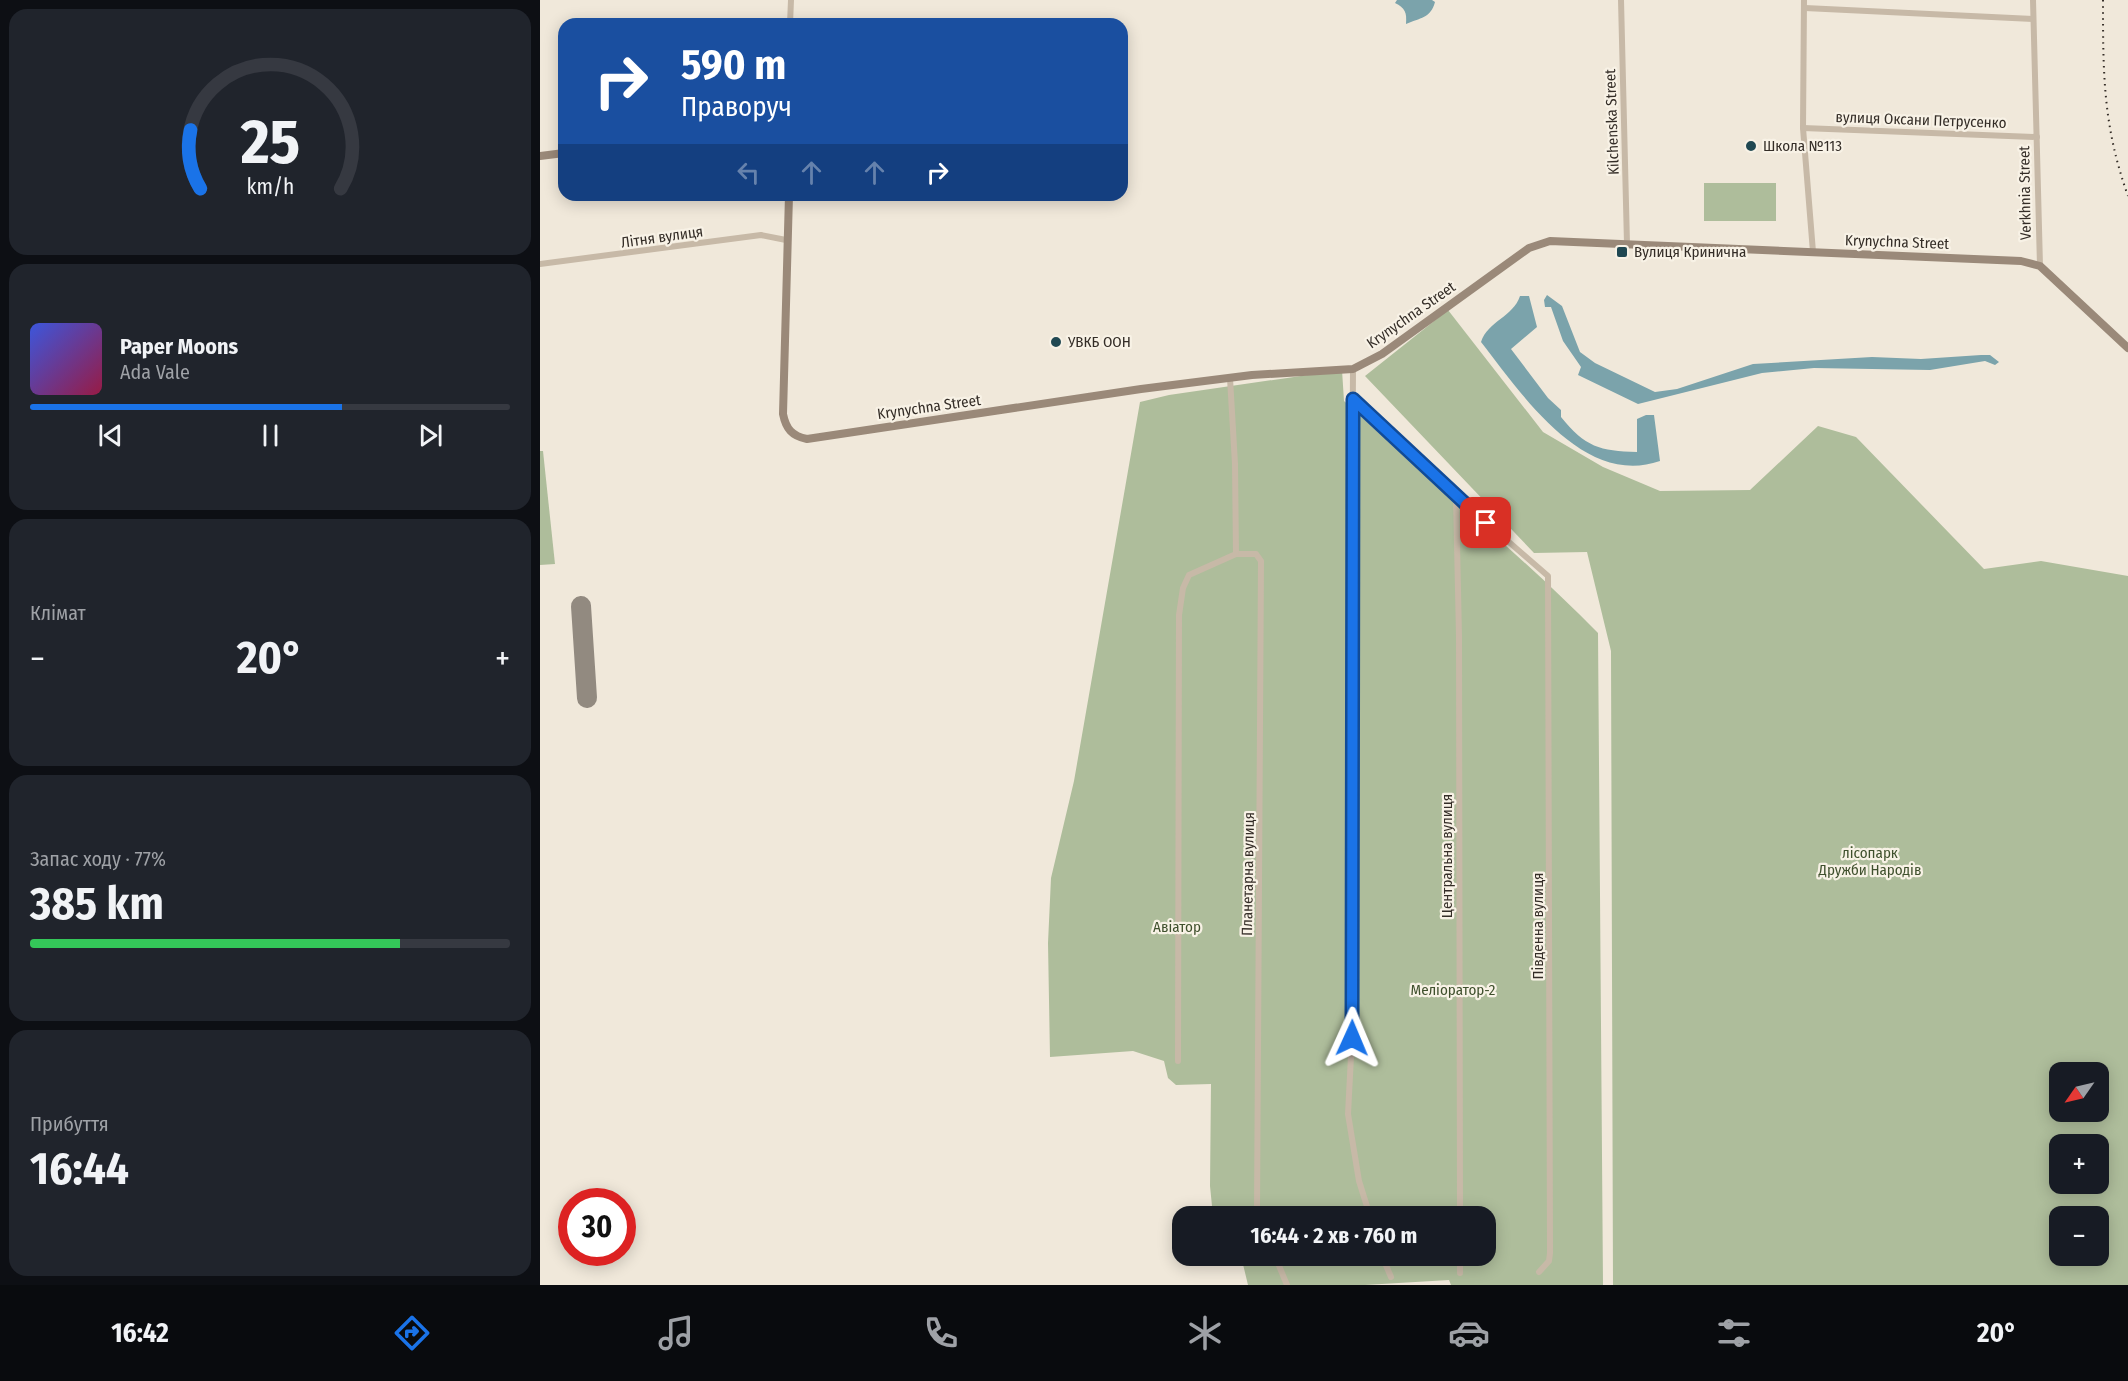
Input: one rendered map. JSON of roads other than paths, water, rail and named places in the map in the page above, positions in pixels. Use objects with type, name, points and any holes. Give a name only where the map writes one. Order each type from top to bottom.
[{"type":"street","points":[[790,18],[791,0]]},
{"type":"street","name":"Kilchenska Street","points":[[1621,0],[1628,244]]},
{"type":"street","points":[[1804,0],[1803,128],[1813,252]]},
{"type":"street","name":"Verkhnia Street","points":[[2033,0],[2040,266]]},
{"type":"street","points":[[1805,8],[2033,19]]},
{"type":"street","name":"вулиця Оксани Петрусенко","points":[[1803,128],[2037,137]]},
{"type":"street","points":[[540,156],[558,154]]},
{"type":"street","points":[[786,240],[789,201]]},
{"type":"street","name":"Літня вулиця","points":[[540,264],[761,235],[786,240]]},
{"type":"street","name":"Krynychna Street","points":[[786,240],[783,414],[790,431],[796,437],[807,438],[1230,378],[1353,369],[1382,354],[1528,248],[1539,243],[1628,244],[2021,261],[2040,266]]},
{"type":"street","points":[[2040,266],[2128,348]]},
{"type":"street","points":[[1353,369],[1350,832],[1353,1018],[1348,1114],[1359,1181],[1367,1206]]},
{"type":"street","points":[[1178,1061],[1179,615],[1183,588],[1189,575],[1236,554],[1235,464],[1230,378]]},
{"type":"street","points":[[1353,399],[1456,496]]},
{"type":"street","name":"Південна вулиця","points":[[1456,496],[1548,576],[1550,1253],[1549,1261],[1539,1272]]},
{"type":"street","name":"Центральна вулиця","points":[[1456,496],[1459,636],[1460,1206]]},
{"type":"street","name":"Планетарна вулиця","points":[[1236,554],[1256,554],[1262,561],[1257,1206]]},
{"type":"street","points":[[1279,1266],[1287,1285]]},
{"type":"street","points":[[1386,1266],[1391,1277]]},
{"type":"street","points":[[1460,1266],[1460,1273]]},
{"type":"water","points":[[1397,0],[1432,0],[1435,2],[1428,14],[1406,24],[1406,13],[1395,3]]},
{"type":"water","points":[[1547,295],[1562,306],[1580,352],[1595,363],[1655,392],[1677,389],[1753,364],[1872,357],[1921,359],[1981,355],[1990,355],[1999,362],[1995,365],[1985,361],[1930,370],[1814,368],[1762,373],[1638,404],[1578,375],[1581,367],[1563,341],[1551,307],[1545,307],[1544,300]]},
{"type":"water","points":[[1520,296],[1529,296],[1537,327],[1511,349],[1548,398],[1561,410],[1561,417],[1578,435],[1594,445],[1613,450],[1637,452],[1637,419],[1646,415],[1654,415],[1660,461],[1632,466],[1605,461],[1580,449],[1557,431],[1515,386],[1481,342],[1489,329],[1512,309]]},
{"type":"railway","points":[[2103,0],[2106,99],[2114,146],[2128,196]]},
{"type":"place","name":"Школа №113","points":[[1751,146]]},
{"type":"place","name":"Вулиця Кринична","points":[[1622,252]]},
{"type":"place","name":"УВКБ ООН","points":[[1056,342]]},
{"type":"park label","name":"лісопарк Дружби Народів","points":[[1870,862]]},
{"type":"park label","name":"Авіатор","points":[[1177,927]]},
{"type":"park label","name":"Меліоратор-2","points":[[1453,990]]}]
